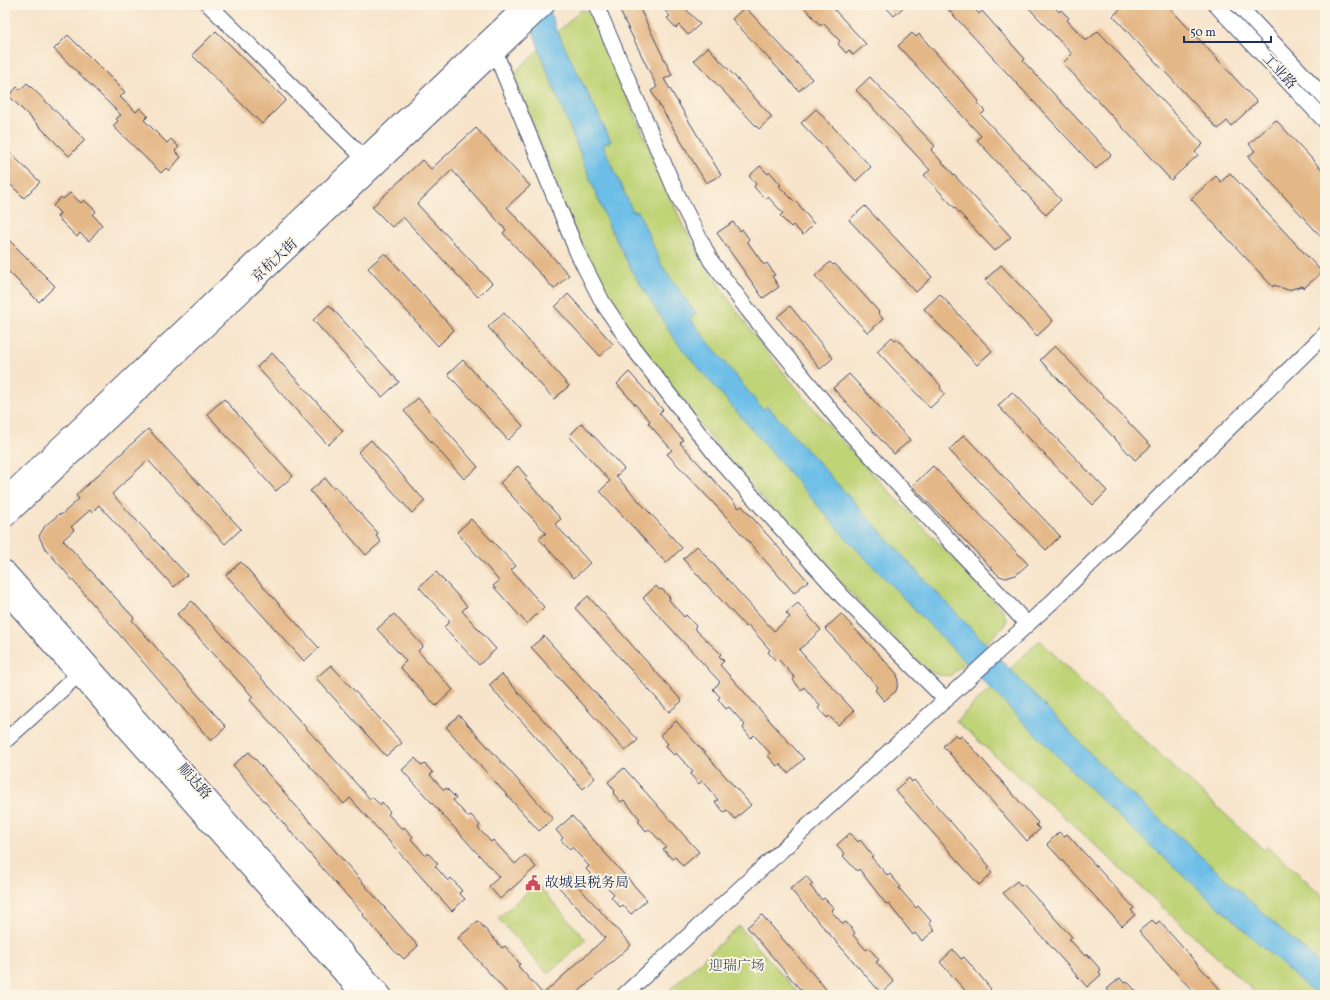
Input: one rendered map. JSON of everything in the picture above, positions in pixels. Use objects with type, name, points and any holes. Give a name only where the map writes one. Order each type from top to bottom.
[{"type":"main road","name":"京杭大街","points":[[5,498],[525,5]]},
{"type":"main road","name":"京杭大街","points":[[5,518],[545,5]]},
{"type":"main road","name":"顺达路","points":[[5,570],[382,995]]},
{"type":"main road","name":"顺达路","points":[[5,592],[362,995]]},
{"type":"street","points":[[209,5],[364,158]]},
{"type":"street","points":[[596,5],[676,192],[711,261],[748,310],[847,430],[1027,624]]},
{"type":"street","name":"工业路","points":[[1216,5],[1325,121]]},
{"type":"street","name":"工业路","points":[[1238,5],[1325,98]]},
{"type":"street","points":[[495,52],[578,254],[603,303],[634,349],[718,458],[842,596],[946,700]]},
{"type":"street","points":[[624,995],[1027,624],[1325,334]]},
{"type":"street","points":[[5,741],[78,675]]},
{"type":"green space","points":[[581,10],[587,11],[597,26],[683,226],[715,279],[751,331],[789,380],[872,474],[1002,609],[1007,620],[1004,626],[951,675],[938,675],[924,669],[802,543],[740,473],[671,389],[614,307],[570,222],[513,74]]},
{"type":"green space","points":[[1040,640],[1068,669],[1264,850],[1268,846],[1325,898],[1325,995],[1258,995],[1080,831],[956,721]]},
{"type":"green space","points":[[537,884],[586,940],[548,974],[498,918]]},
{"type":"green space","name":"迎瑞广场","points":[[739,926],[800,995],[664,995]]},
{"type":"water","points":[[525,5],[548,5],[555,27],[611,141],[603,145],[633,212],[638,211],[662,266],[696,314],[690,319],[763,410],[767,406],[921,576],[1113,777],[1325,969],[1325,995],[1316,995],[1117,815],[1024,723],[844,536],[678,344],[633,273],[609,226],[542,58]]},
{"type":"building","points":[[617,5],[638,5],[672,75],[664,79],[721,175],[706,183],[651,91],[657,87]]},
{"type":"building","points":[[660,5],[682,5],[700,24],[688,35],[679,25],[676,28],[667,18],[670,16]]},
{"type":"building","points":[[802,5],[830,5],[866,44],[853,55],[849,50],[846,53],[838,44],[840,41],[823,23],[821,26]]},
{"type":"building","points":[[884,5],[906,5],[894,16]]},
{"type":"building","points":[[944,5],[971,5],[979,14],[982,11],[1025,59],[1023,61],[1111,155],[1096,169]]},
{"type":"building","points":[[1026,5],[1053,5],[1059,12],[1061,10],[1069,18],[1067,20],[1086,41],[1098,31],[1203,144],[1195,152],[1198,155],[1171,180],[1063,63],[1072,54]]},
{"type":"building","points":[[1125,5],[1167,5],[1257,102],[1231,126],[1227,121],[1218,129],[1113,16]]},
{"type":"building","points":[[745,7],[812,79],[799,91],[732,19]]},
{"type":"building","points":[[216,31],[286,100],[262,124],[192,55]]},
{"type":"building","points":[[912,33],[916,37],[919,34],[979,101],[977,103],[985,111],[981,115],[1061,200],[1046,215],[977,140],[981,136],[898,46]]},
{"type":"building","points":[[68,35],[125,92],[120,97],[136,112],[140,108],[148,116],[144,120],[167,143],[171,139],[179,147],[175,151],[181,157],[169,171],[166,168],[161,173],[113,126],[118,121],[116,119],[121,115],[54,49]]},
{"type":"building","points":[[708,47],[772,117],[759,129],[694,60]]},
{"type":"building","points":[[870,77],[935,146],[931,150],[1011,237],[995,251],[924,175],[930,170],[856,90]]},
{"type":"building","points":[[27,83],[85,140],[69,156],[9,96],[17,87],[20,90]]},
{"type":"building","points":[[816,109],[871,167],[856,181],[801,123]]},
{"type":"building","points":[[1276,120],[1325,173],[1325,241],[1248,157],[1255,151],[1249,144]]},
{"type":"building","points":[[476,128],[530,186],[507,207],[569,275],[554,289],[503,233],[506,230],[452,170],[417,204],[492,283],[478,297],[403,217],[392,227],[372,207],[422,160],[431,169]]},
{"type":"building","points":[[5,148],[40,182],[24,198],[5,179]]},
{"type":"building","points":[[760,166],[768,174],[770,172],[781,185],[779,186],[795,202],[796,201],[814,224],[803,235],[793,225],[791,227],[780,216],[783,213],[768,197],[765,199],[754,187],[756,184],[749,176]]},
{"type":"building","points":[[1230,173],[1322,272],[1304,288],[1303,286],[1288,290],[1274,285],[1273,287],[1191,199],[1216,176],[1221,182]]},
{"type":"building","points":[[70,193],[81,203],[84,200],[96,211],[93,215],[102,225],[89,241],[80,233],[77,237],[57,217],[60,213],[53,206],[61,197],[63,199]]},
{"type":"building","points":[[865,206],[932,277],[916,292],[849,220]]},
{"type":"building","points":[[733,222],[740,231],[742,229],[749,239],[747,241],[764,265],[767,263],[775,275],[772,276],[779,287],[763,298],[717,233]]},
{"type":"building","points":[[5,236],[55,286],[39,302],[5,268]]},
{"type":"building","points":[[385,253],[454,330],[438,346],[368,268]]},
{"type":"building","points":[[830,262],[833,265],[835,264],[853,283],[879,312],[878,313],[883,319],[868,333],[815,276]]},
{"type":"building","points":[[1001,265],[1053,321],[1037,336],[985,280]]},
{"type":"building","points":[[568,294],[613,344],[600,356],[555,307]]},
{"type":"building","points":[[940,294],[992,351],[977,365],[924,309]]},
{"type":"building","points":[[329,305],[399,382],[382,397],[313,320]]},
{"type":"building","points":[[790,306],[833,358],[820,369],[777,317]]},
{"type":"building","points":[[504,313],[569,386],[554,399],[488,327]]},
{"type":"building","points":[[892,337],[895,340],[897,339],[941,386],[940,388],[945,394],[930,408],[877,351]]},
{"type":"building","points":[[1055,346],[1151,446],[1135,460],[1040,360]]},
{"type":"building","points":[[272,353],[343,431],[328,445],[257,367]]},
{"type":"building","points":[[463,360],[523,426],[508,440],[448,374]]},
{"type":"building","points":[[629,372],[663,410],[659,413],[683,440],[680,443],[739,508],[742,506],[808,581],[794,593],[721,511],[667,454],[672,450],[648,423],[650,421],[617,384]]},
{"type":"building","points":[[849,374],[910,440],[894,454],[833,388]]},
{"type":"building","points":[[1012,392],[1107,491],[1093,505],[998,406]]},
{"type":"building","points":[[418,398],[478,467],[464,479],[404,411]]},
{"type":"building","points":[[224,399],[293,476],[276,491],[207,414]]},
{"type":"building","points":[[582,423],[624,469],[616,476],[682,548],[666,563],[600,491],[610,481],[569,436]]},
{"type":"building","points":[[148,429],[241,529],[225,544],[148,460],[112,494],[187,575],[174,587],[99,505],[92,512],[90,510],[71,527],[74,530],[63,540],[134,618],[132,620],[226,727],[211,741],[44,547],[39,536],[45,526],[59,514],[61,515],[79,499],[76,495]]},
{"type":"building","points":[[964,435],[1060,536],[1046,550],[949,450]]},
{"type":"building","points":[[371,440],[425,501],[412,513],[358,452]]},
{"type":"building","points":[[518,466],[527,477],[525,479],[561,519],[555,524],[590,563],[574,578],[539,539],[546,533],[500,483]]},
{"type":"building","points":[[933,466],[1028,564],[1016,575],[1005,578],[998,575],[912,486]]},
{"type":"building","points":[[325,478],[333,488],[335,486],[378,533],[376,536],[381,542],[366,555],[310,491]]},
{"type":"building","points":[[471,519],[516,566],[511,570],[544,607],[527,624],[493,586],[499,581],[457,532]]},
{"type":"building","points":[[697,546],[774,631],[790,617],[786,613],[798,603],[821,630],[799,650],[854,711],[838,725],[829,716],[827,718],[818,708],[820,706],[804,687],[801,690],[793,680],[795,678],[778,659],[776,661],[768,652],[770,650],[748,625],[746,627],[683,559]]},
{"type":"building","points":[[241,562],[319,648],[304,661],[226,575]]},
{"type":"building","points":[[436,572],[467,606],[462,611],[496,649],[479,665],[444,627],[450,621],[419,587]]},
{"type":"building","points":[[656,586],[660,590],[662,589],[670,598],[669,600],[684,617],[686,615],[696,626],[694,628],[721,654],[719,656],[724,661],[720,665],[804,759],[788,773],[780,764],[777,766],[768,756],[770,753],[754,735],[751,738],[743,728],[745,725],[729,707],[726,709],[718,699],[720,697],[713,689],[720,682],[643,598]]},
{"type":"building","points":[[588,596],[682,701],[669,712],[575,608]]},
{"type":"building","points":[[192,601],[370,799],[372,797],[380,805],[382,802],[390,812],[388,814],[402,829],[404,827],[413,837],[411,839],[426,856],[428,853],[438,864],[435,866],[448,881],[451,878],[462,891],[459,893],[465,899],[452,911],[350,798],[344,804],[250,700],[253,697],[177,614]]},
{"type":"building","points":[[394,614],[423,646],[418,651],[453,690],[436,706],[400,667],[406,661],[377,629]]},
{"type":"building","points":[[841,614],[897,674],[898,683],[896,691],[884,701],[875,690],[878,687],[825,629]]},
{"type":"building","points":[[544,636],[638,740],[625,751],[531,647]]},
{"type":"building","points":[[331,665],[402,743],[386,756],[316,678]]},
{"type":"building","points":[[502,674],[595,778],[583,789],[489,685]]},
{"type":"building","points":[[459,715],[553,819],[539,831],[446,727]]},
{"type":"building","points":[[676,721],[751,805],[735,819],[727,810],[724,812],[715,802],[718,800],[702,781],[699,784],[690,774],[693,772],[676,753],[674,755],[665,746],[668,744],[660,735]]},
{"type":"building","points":[[956,734],[959,738],[962,736],[1038,823],[1036,825],[1040,829],[1027,841],[943,746]]},
{"type":"building","points":[[249,752],[418,946],[404,959],[399,954],[398,955],[366,919],[363,915],[364,914],[336,884],[233,765]]},
{"type":"building","points":[[415,758],[422,766],[425,764],[433,773],[430,775],[444,790],[446,788],[456,798],[453,800],[468,817],[471,815],[480,825],[478,828],[491,842],[493,840],[515,864],[525,855],[536,867],[500,899],[489,886],[499,877],[402,770]]},
{"type":"building","points":[[624,768],[699,852],[683,866],[675,857],[672,859],[663,849],[666,847],[649,829],[646,831],[638,821],[640,819],[624,800],[621,802],[613,793],[615,791],[608,782]]},
{"type":"building","points":[[909,778],[912,782],[914,780],[990,867],[988,869],[992,873],[979,885],[895,790]]},
{"type":"building","points":[[572,816],[647,900],[631,914],[623,905],[620,907],[611,897],[614,894],[597,876],[594,878],[586,869],[589,866],[572,847],[570,850],[561,840],[563,838],[556,830]]},
{"type":"building","points":[[1059,832],[1064,837],[1067,834],[1134,908],[1131,910],[1135,915],[1122,926],[1047,844]]},
{"type":"building","points":[[850,833],[858,842],[860,840],[873,856],[871,857],[888,876],[890,874],[901,887],[899,888],[916,908],[918,906],[931,921],[929,923],[935,930],[922,941],[915,933],[913,935],[888,903],[886,904],[859,869],[857,871],[843,856],[845,854],[837,845]]},
{"type":"building","points":[[567,874],[631,945],[575,995],[509,995],[458,938],[478,921],[502,948],[505,946],[520,964],[518,966],[543,994],[605,938],[556,884]]},
{"type":"building","points":[[806,876],[813,884],[810,886],[822,900],[824,898],[834,908],[831,911],[843,924],[846,922],[855,933],[853,935],[866,950],[869,948],[879,960],[876,962],[894,982],[881,993],[790,889]]},
{"type":"building","points":[[1017,881],[1021,886],[1023,884],[1072,937],[1069,939],[1085,956],[1087,954],[1101,970],[1099,972],[1101,975],[1087,987],[1003,893]]},
{"type":"building","points":[[762,915],[831,995],[805,995],[747,927]]},
{"type":"building","points":[[1152,920],[1156,924],[1159,921],[1225,995],[1196,995],[1139,931]]},
{"type":"building","points":[[953,950],[961,959],[964,957],[991,989],[989,991],[993,995],[969,995],[940,962]]},
{"type":"building","points":[[1120,978],[1124,983],[1127,981],[1139,995],[1112,995],[1107,989]]},
{"type":"place","name":"故城县税务局","points":[[533,883]]}]
